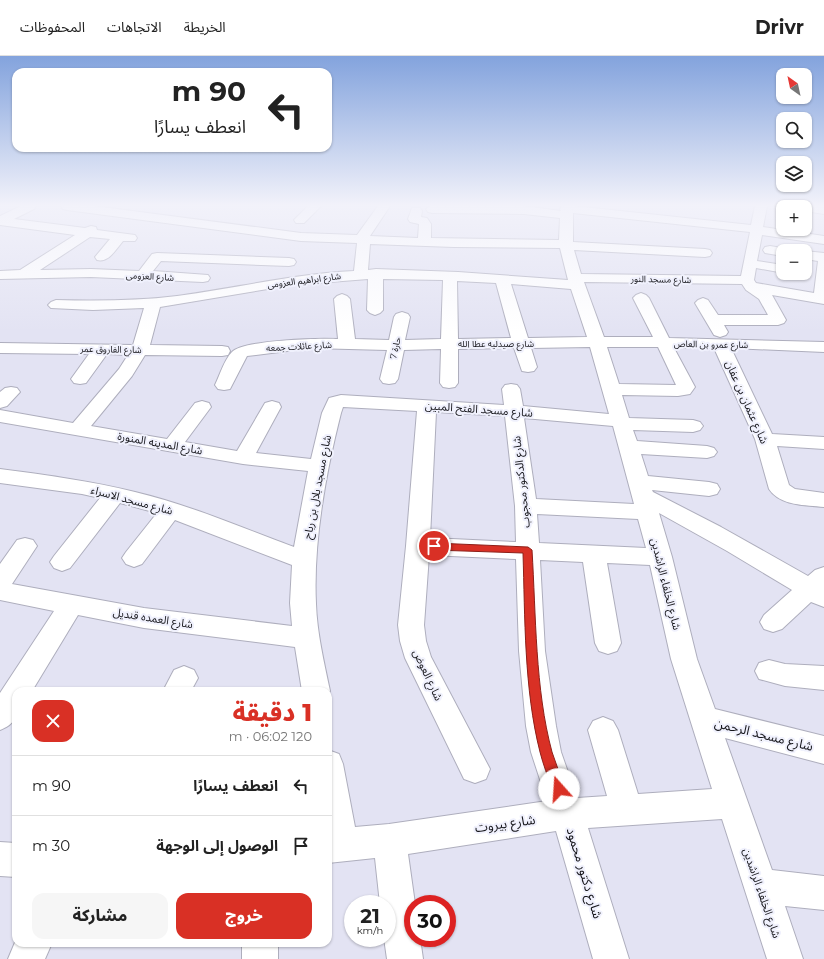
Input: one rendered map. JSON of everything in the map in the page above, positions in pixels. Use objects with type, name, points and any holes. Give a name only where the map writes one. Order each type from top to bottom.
[{"type":"street","points":[[24,274],[64,248]]},
{"type":"street","points":[[102,257],[112,248]]},
{"type":"street","points":[[282,282],[296,248]]},
{"type":"street","points":[[361,274],[362,248]]},
{"type":"street","points":[[397,248],[398,263]]},
{"type":"street","points":[[449,383],[446,267],[452,248]]},
{"type":"street","points":[[487,248],[488,259]]},
{"type":"street","points":[[515,248],[525,250],[540,248]]},
{"type":"street","name":"شارع الخلفاء الراشدين","points":[[567,248],[644,497],[684,659],[785,959]]},
{"type":"street","points":[[587,248],[640,256],[705,254]]},
{"type":"street","points":[[713,320],[778,320],[765,296],[749,284],[755,248]]},
{"type":"street","points":[[812,256],[824,257]]},
{"type":"street","points":[[96,306],[157,257],[289,262]]},
{"type":"street","points":[[195,297],[203,278],[215,259]]},
{"type":"street","name":"شارع ابراهيم العزومى","points":[[56,305],[96,306],[154,302],[195,297],[282,282],[376,273],[398,263],[446,267],[502,280],[576,281]]},
{"type":"street","points":[[760,265],[776,267]]},
{"type":"street","points":[[821,271],[822,299]]},
{"type":"street","name":"شارع العزومى","points":[[0,275],[91,273],[203,278]]},
{"type":"street","points":[[375,310],[376,273]]},
{"type":"street","points":[[502,280],[528,367]]},
{"type":"street","points":[[712,280],[721,294]]},
{"type":"street","name":"شارع مسجد النور","points":[[576,281],[712,280],[749,284],[822,299]]},
{"type":"street","points":[[611,389],[678,391],[684,390],[686,387],[641,298]]},
{"type":"street","points":[[342,299],[347,344]]},
{"type":"street","points":[[78,429],[126,372],[140,350],[154,302]]},
{"type":"street","name":"شارع عثمان بن عفان","points":[[703,303],[713,320],[765,439],[780,489],[790,495],[824,500]]},
{"type":"street","name":"حارة 7","points":[[389,379],[402,317]]},
{"type":"street","points":[[483,326],[485,343]]},
{"type":"street","name":"شارع صيدليه عطا الله","points":[[396,345],[597,342]]},
{"type":"street","name":"شارع عمرو بن العاص","points":[[597,342],[723,343],[824,347]]},
{"type":"street","name":"شارع عائلات جمعه","points":[[224,385],[238,356],[242,352],[270,347],[311,343],[396,345]]},
{"type":"street","name":"شارع الفاروق عمر","points":[[0,348],[222,351]]},
{"type":"street","points":[[80,379],[102,349]]},
{"type":"street","name":"شارع الدكتور محجوب","points":[[511,390],[526,506],[528,550]]},
{"type":"street","name":"شارع مسجد الفتح المبين","points":[[336,402],[356,401],[426,405],[513,411],[622,422],[693,426]]},
{"type":"street","name":"شارع مسجد بلال بن رباح","points":[[315,687],[306,638],[303,604],[304,560],[308,525],[320,466],[336,402]]},
{"type":"street","name":"شارع العوض","points":[[426,405],[418,546],[411,625],[413,641],[418,658],[475,770]]},
{"type":"street","points":[[172,445],[202,407]]},
{"type":"street","points":[[243,458],[272,407]]},
{"type":"street","name":"شارع المدينه المنورة","points":[[0,416],[243,458],[320,466]]},
{"type":"street","points":[[765,439],[824,443]]},
{"type":"street","points":[[629,447],[707,452]]},
{"type":"street","name":"شارع مسجد الاسراء","points":[[0,476],[82,487],[115,494],[171,510],[304,560]]},
{"type":"street","points":[[526,506],[644,497],[709,489]]},
{"type":"street","points":[[62,562],[115,494]]},
{"type":"street","points":[[644,497],[819,588],[773,622]]},
{"type":"street","points":[[134,558],[171,510]]},
{"type":"street","points":[[0,583],[25,546]]},
{"type":"street","points":[[418,546],[660,557]]},
{"type":"street","name":"شارع دكتور محمود","points":[[528,550],[532,650],[540,726],[546,752],[568,814],[611,959]]},
{"type":"street","points":[[593,553],[608,643]]},
{"type":"street","name":"شارع العمده قنديل","points":[[0,591],[159,620],[306,638]]},
{"type":"street","points":[[21,687],[71,605]]},
{"type":"street","points":[[769,671],[785,675],[824,678]]},
{"type":"street","name":"شارع مسجد الرحمن","points":[[703,719],[824,750]]},
{"type":"street","points":[[603,730],[627,810]]},
{"type":"street","name":"شارع بيروت","points":[[335,845],[389,840],[568,814],[732,803]]},
{"type":"street","points":[[332,810],[335,845]]},
{"type":"street","points":[[389,840],[405,959]]},
{"type":"street","points":[[0,859],[12,860]]},
{"type":"street","points":[[760,886],[824,893]]},
{"type":"street","points":[[26,959],[32,947]]},
{"type":"street","points":[[260,947],[260,959]]},
{"type":"route","points":[[434,546],[528,550],[532,650],[540,726],[546,752],[559,789]]}]
